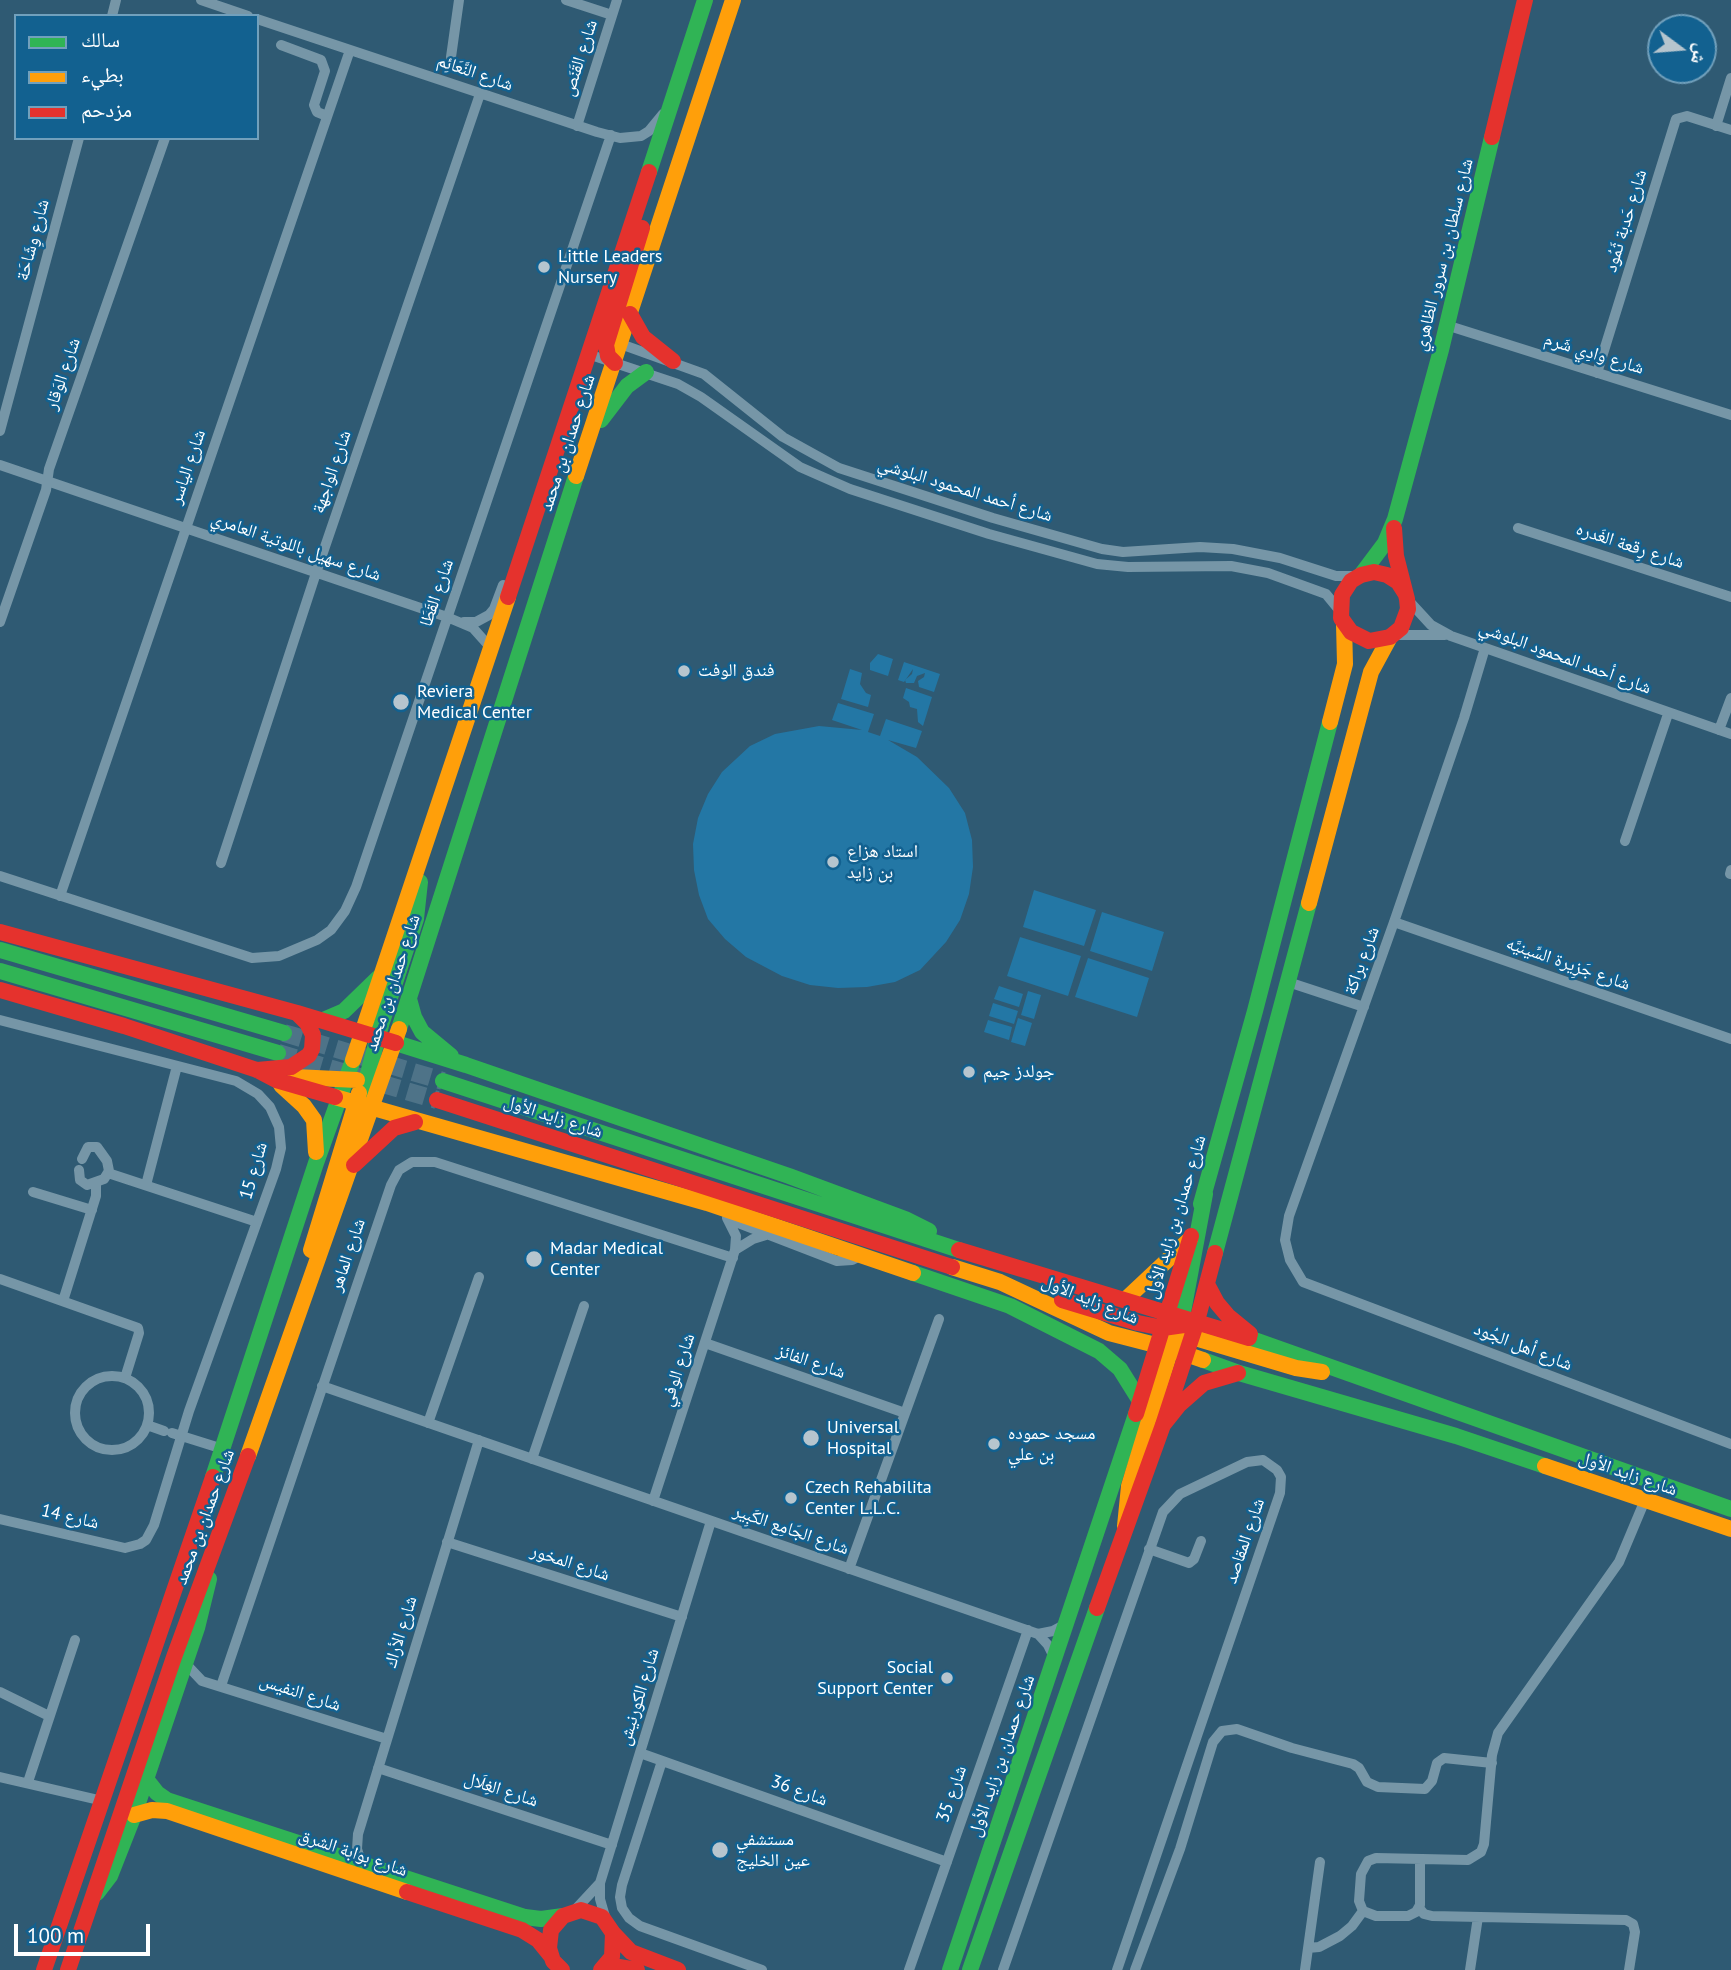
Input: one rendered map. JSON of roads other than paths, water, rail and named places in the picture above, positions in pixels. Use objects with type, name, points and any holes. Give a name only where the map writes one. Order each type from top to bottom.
[{"type":"main road","name":"شارع حمدان بن محمد","points":[[68,1970],[174,1657],[350,1170],[364,1106],[395,1043],[515,662],[591,434],[602,358],[644,187],[705,0]]},
{"type":"main road","name":"شارع حمدان بن محمد","points":[[44,1970],[223,1449],[316,1163],[340,1099],[358,1079],[382,973],[489,647],[525,549],[602,358],[607,339],[629,314],[733,0]]},
{"type":"main road","name":"شارع سلطان بن سرور الظاهري","points":[[1360,575],[1385,543],[1395,519],[1446,326],[1525,0]]},
{"type":"main road","points":[[629,314],[643,337],[673,361]]},
{"type":"main road","points":[[569,502],[565,483],[602,358]]},
{"type":"main road","points":[[591,434],[619,394],[646,372]]},
{"type":"main road","name":"شارع سلطان بن سرور الظاهري","points":[[1395,519],[1396,556],[1406,596]]},
{"type":"main road","points":[[1374,572],[1387,575],[1398,582],[1406,596],[1406,619],[1392,636],[1380,640],[1359,638],[1342,617],[1342,594],[1351,581],[1360,575],[1374,572]]},
{"type":"main road","name":"شارع حمدان بن زايد الأول","points":[[970,1970],[1125,1526],[1163,1425],[1190,1239],[1205,1194],[1340,685],[1345,664],[1342,617]]},
{"type":"main road","name":"شارع حمدان بن زايد الأول","points":[[950,1970],[1140,1401],[1177,1333],[1208,1286],[1371,672],[1392,636]]},
{"type":"main road","points":[[370,1035],[416,919],[420,861]]},
{"type":"main road","points":[[0,932],[323,1020],[466,1065],[646,1125],[892,1214],[930,1231],[956,1249]]},
{"type":"main road","points":[[0,950],[284,1033]]},
{"type":"main road","points":[[0,971],[278,1053]]},
{"type":"main road","points":[[323,1020],[344,1011],[382,973]]},
{"type":"main road","points":[[0,990],[124,1026],[257,1070],[311,1079],[358,1079],[382,1065],[395,1043]]},
{"type":"main road","points":[[409,999],[422,1032],[466,1065]]},
{"type":"main road","points":[[257,1070],[291,1067],[309,1055],[313,1035],[307,1023],[296,1013]]},
{"type":"main road","points":[[257,1070],[276,1080],[340,1099],[750,1216],[1010,1306],[1109,1332]]},
{"type":"main road","points":[[312,1278],[311,1246],[368,1099],[358,1079]]},
{"type":"main road","points":[[276,1080],[304,1106],[314,1120],[316,1163]]},
{"type":"main road","name":"شارع زايد الأول","points":[[443,1081],[956,1249],[1126,1299],[1239,1373],[1455,1436],[1731,1529]]},
{"type":"main road","name":"شارع زايد الأول","points":[[437,1100],[1000,1282],[1109,1332],[1177,1333],[1261,1342],[1731,1509]]},
{"type":"main road","points":[[350,1170],[394,1128],[419,1121]]},
{"type":"main road","points":[[1125,1526],[1129,1486],[1177,1333],[1205,1194]]},
{"type":"main road","points":[[1126,1299],[1190,1239]]},
{"type":"main road","points":[[1000,1282],[1296,1368],[1348,1373]]},
{"type":"main road","points":[[1208,1286],[1228,1316],[1261,1342]]},
{"type":"main road","points":[[1010,1306],[1099,1351],[1120,1369],[1140,1401]]},
{"type":"main road","points":[[1163,1425],[1179,1405],[1204,1383],[1239,1373]]},
{"type":"main road","points":[[93,1897],[110,1876],[134,1815],[185,1663],[206,1592],[216,1543]]},
{"type":"main road","name":"شارع بوابة الشرق","points":[[146,1779],[156,1793],[167,1800],[525,1917],[541,1919],[569,1913]]},
{"type":"main road","name":"شارع بوابة الشرق","points":[[134,1815],[152,1810],[167,1811],[495,1922],[531,1935],[556,1965]]},
{"type":"main road","points":[[556,1965],[549,1938],[551,1930],[569,1913],[589,1911],[610,1928],[619,1942],[638,1955],[678,1970]]},
{"type":"main road","points":[[602,1970],[612,1957],[614,1949],[610,1928]]},
{"type":"main road","points":[[602,1970],[619,1967],[637,1970]]},
{"type":"street","points":[[103,0],[116,2]]},
{"type":"street","points":[[201,0],[242,14]]},
{"type":"street","points":[[451,57],[459,0]]},
{"type":"street","points":[[566,0],[612,15]]},
{"type":"street","name":"شارع القَنَص","points":[[576,126],[617,0]]},
{"type":"street","points":[[209,14],[212,4]]},
{"type":"street","name":"شارع النَّعَائِم","points":[[259,20],[576,126],[611,135],[632,138],[641,136],[649,131],[671,105]]},
{"type":"street","points":[[281,44],[315,55],[321,60],[325,71],[314,105],[317,112],[327,116]]},
{"type":"street","name":"شارع الياسر","points":[[60,896],[350,50]]},
{"type":"street","points":[[1716,125],[1731,78]]},
{"type":"street","name":"شارع الواجهة","points":[[221,863],[316,573],[480,94]]},
{"type":"street","name":"شارع حَدبة ثَمُود","points":[[1597,373],[1676,120],[1687,116],[1731,130]]},
{"type":"street","name":"شارع القَطَا","points":[[0,876],[252,958],[279,956],[306,945],[331,930],[356,887],[611,135]]},
{"type":"street","name":"شارع وِشَاحَة","points":[[0,431],[78,140]]},
{"type":"street","name":"شارع الوَقار","points":[[0,622],[46,490],[49,469],[164,140]]},
{"type":"street","name":"شارع وادِي شَرم","points":[[1446,326],[1731,415]]},
{"type":"street","name":"شارع أحمد المحمود البلوشي","points":[[607,339],[673,361],[714,379],[783,437],[839,468],[993,518],[1109,550],[1129,552],[1200,547],[1233,549],[1280,558],[1336,576],[1360,575]]},
{"type":"street","name":"شارع أحمد المحمود البلوشي","points":[[602,358],[688,389],[800,467],[850,489],[989,534],[1097,564],[1128,567],[1231,566],[1268,573],[1326,594],[1342,617]]},
{"type":"street","name":"شارع سهيل باللوتية العامري","points":[[0,465],[461,622],[478,632],[489,647]]},
{"type":"street","name":"شارع رِقعة الغَدره","points":[[1518,528],[1731,597]]},
{"type":"street","points":[[461,622],[476,622],[489,615],[510,569],[525,549]]},
{"type":"street","name":"شارع أحمد المحمود البلوشي","points":[[1406,596],[1431,625],[1451,636],[1731,734]]},
{"type":"street","name":"شارع أحمد المحمود البلوشي","points":[[1392,636],[1422,633],[1451,636]]},
{"type":"street","name":"شارع براكة","points":[[1303,1282],[1290,1260],[1285,1240],[1289,1216],[1394,922],[1464,718],[1485,648]]},
{"type":"street","points":[[1719,730],[1731,698]]},
{"type":"street","name":"شارع أحمد المحمود البلوشي","points":[[1625,841],[1668,714]]},
{"type":"street","name":"شارع جَزِيرة السِّينيَّه","points":[[1394,922],[1731,1039]]},
{"type":"street","points":[[1288,982],[1364,1007]]},
{"type":"street","name":"شارع 15","points":[[0,1020],[245,1085],[264,1099],[276,1119],[281,1148],[276,1169],[173,1433],[151,1533],[146,1540],[132,1547]]},
{"type":"street","points":[[146,1185],[177,1066]]},
{"type":"street","points":[[88,1147],[97,1147],[108,1164],[108,1173],[96,1183],[82,1183],[79,1177],[81,1164],[88,1147]]},
{"type":"street","name":"شارع الماهر","points":[[221,1686],[321,1386],[391,1185],[399,1170],[412,1161],[435,1162],[734,1254]]},
{"type":"street","points":[[108,1173],[257,1222]]},
{"type":"street","points":[[63,1301],[92,1210],[97,1192],[96,1183]]},
{"type":"street","points":[[664,1191],[726,1219],[837,1261],[852,1260],[862,1254]]},
{"type":"street","points":[[33,1192],[92,1210]]},
{"type":"street","points":[[726,1219],[734,1230],[734,1254]]},
{"type":"street","points":[[734,1254],[747,1242],[766,1235]]},
{"type":"street","name":"شارع الوفي","points":[[653,1501],[734,1254]]},
{"type":"street","points":[[428,1423],[478,1277]]},
{"type":"street","points":[[0,1279],[138,1328],[139,1334],[125,1378]]},
{"type":"street","name":"شارع أهل الجُود","points":[[1303,1282],[1731,1444]]},
{"type":"street","points":[[532,1459],[584,1306]]},
{"type":"street","points":[[849,1569],[939,1318]]},
{"type":"street","name":"شارع الفائز","points":[[705,1343],[905,1413]]},
{"type":"street","points":[[103,1377],[125,1378],[137,1385],[145,1397],[149,1411],[148,1425],[135,1443],[114,1451],[93,1446],[79,1430],[75,1408],[84,1388],[103,1377]]},
{"type":"street","name":"شارع الجَامِع الكَبِير","points":[[321,1386],[1033,1632]]},
{"type":"street","points":[[148,1425],[223,1449]]},
{"type":"street","name":"شارع الأراك","points":[[361,1862],[357,1849],[358,1835],[479,1440]]},
{"type":"street","name":"شارع المقاصد","points":[[1003,1970],[1163,1512],[1180,1494],[1247,1462],[1263,1460],[1277,1469],[1281,1477],[1280,1493],[1117,1970]]},
{"type":"street","points":[[1684,1493],[1731,1501]]},
{"type":"street","points":[[1419,1909],[1408,1916],[1373,1916],[1363,1911],[1359,1901],[1361,1874],[1368,1861],[1376,1858],[1468,1860],[1481,1852],[1492,1763],[1496,1740],[1502,1726],[1619,1562],[1645,1500]]},
{"type":"street","name":"شارع 14","points":[[0,1519],[132,1547]]},
{"type":"street","name":"شارع الكورنيش","points":[[610,1928],[600,1899],[600,1883],[711,1521]]},
{"type":"street","points":[[1149,1549],[1189,1563],[1194,1559],[1201,1541]]},
{"type":"street","name":"شارع المخور","points":[[447,1542],[682,1617]]},
{"type":"street","points":[[1033,1632],[1053,1631],[1067,1623]]},
{"type":"street","points":[[1033,1632],[1048,1645],[1055,1658]]},
{"type":"street","name":"شارع 35","points":[[909,1970],[1033,1632]]},
{"type":"street","points":[[28,1782],[75,1640]]},
{"type":"street","points":[[185,1663],[202,1681]]},
{"type":"street","points":[[176,1689],[188,1683],[202,1681]]},
{"type":"street","name":"شارع النفيس","points":[[202,1681],[387,1739]]},
{"type":"street","points":[[0,1692],[49,1716]]},
{"type":"street","points":[[1135,1970],[1180,1849],[1213,1742],[1222,1731],[1237,1729],[1292,1748],[1353,1764],[1359,1768],[1367,1782],[1378,1787],[1425,1788],[1431,1784],[1441,1758],[1492,1763]]},
{"type":"street","name":"شارع 36","points":[[640,1753],[947,1862]]},
{"type":"street","points":[[662,1761],[622,1885],[622,1908],[629,1918],[640,1926],[749,1968],[762,1970]]},
{"type":"street","name":"شارع الغِلَال","points":[[378,1768],[612,1845]]},
{"type":"street","points":[[0,1777],[103,1801]]},
{"type":"street","name":"شارع الأراك","points":[[339,1855],[358,1835]]},
{"type":"street","points":[[1419,1909],[1420,1859]]},
{"type":"street","points":[[1304,1970],[1320,1863]]},
{"type":"street","name":"شارع الكورنيش","points":[[569,1913],[600,1883]]},
{"type":"street","points":[[1419,1909],[1432,1916],[1626,1920],[1633,1924],[1635,1929],[1629,1970]]},
{"type":"street","points":[[1308,1948],[1319,1947],[1340,1936],[1363,1911]]},
{"type":"street","points":[[1470,1970],[1478,1917]]},
{"type":"tunnel","points":[[284,1033],[443,1081]]},
{"type":"tunnel","points":[[278,1053],[437,1100]]},
{"type":"place","name":"Little Leaders Nursery","points":[[544,267]]},
{"type":"place","name":"فندق الوفت","points":[[684,671]]},
{"type":"place","name":"Reviera Medical Center","points":[[401,702]]},
{"type":"place","name":"استاد هزاع بن زايد","points":[[833,862]]},
{"type":"place","name":"جولدز جيم","points":[[969,1072]]},
{"type":"place","name":"Madar Medical Center","points":[[534,1259]]},
{"type":"place","name":"Universal Hospital","points":[[811,1438]]},
{"type":"place","name":"مسجد حموده بن علي","points":[[994,1444]]},
{"type":"place","name":"Czech Rehabilita Center L.L.C.","points":[[791,1498]]},
{"type":"place","name":"Social Support Center","points":[[947,1678]]},
{"type":"place","name":"مستشفي عين الخليج","points":[[720,1850]]}]
